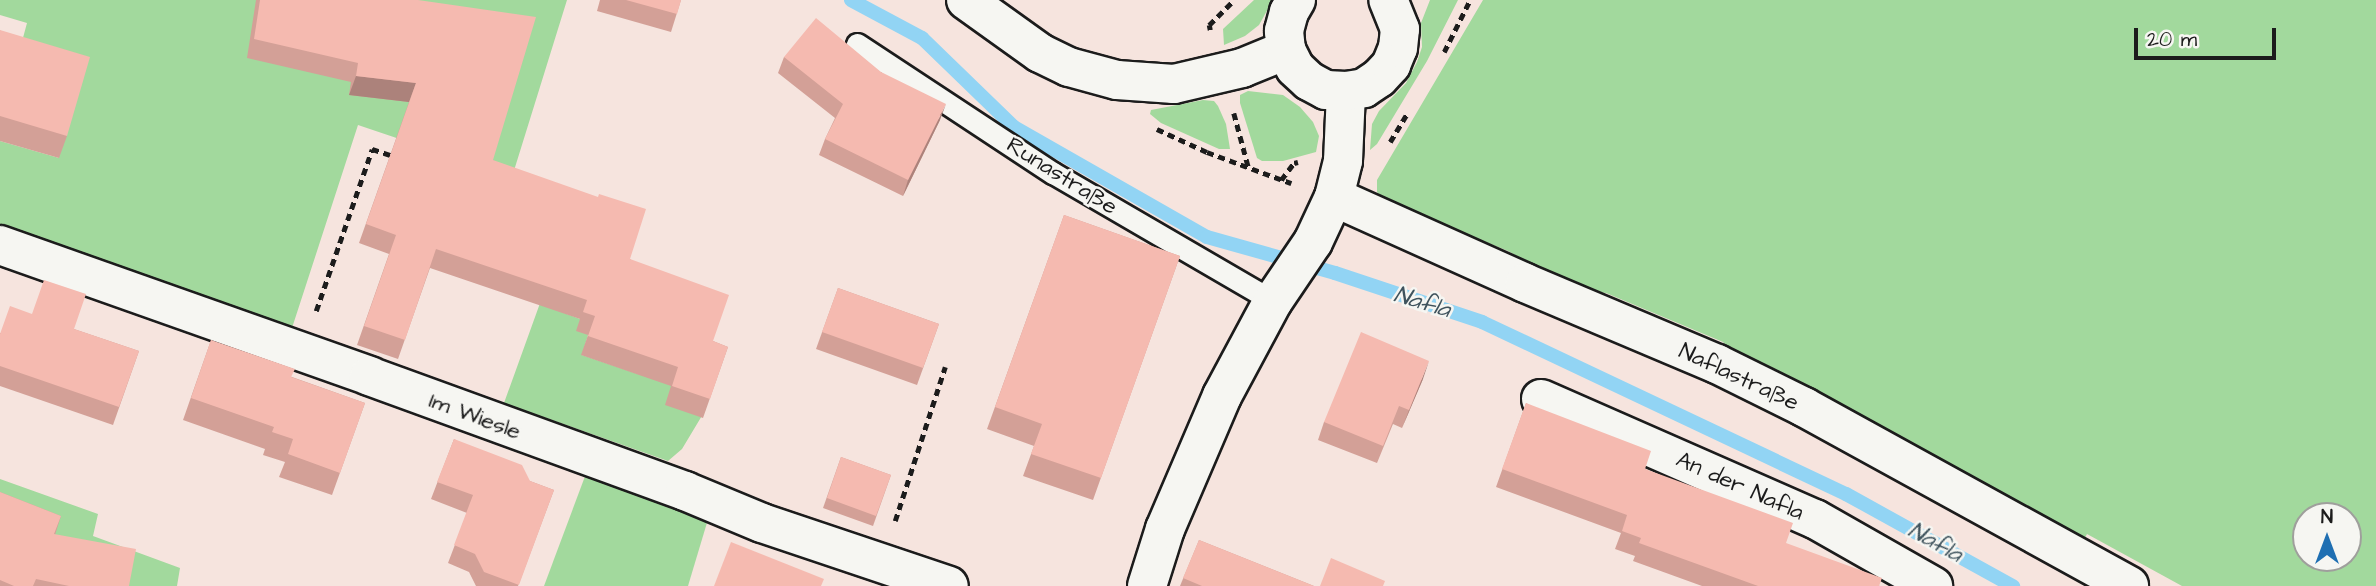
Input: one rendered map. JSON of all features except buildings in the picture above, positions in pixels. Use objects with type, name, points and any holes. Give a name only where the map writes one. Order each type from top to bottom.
[{"type":"street","points":[[966,0],[1040,53],[1069,67],[1117,80],[1174,84],[1242,68],[1286,50]]},
{"type":"street","points":[[1296,0],[1289,12],[1284,31],[1286,50],[1295,68],[1309,81],[1326,90],[1346,92],[1364,88],[1379,78],[1391,65],[1398,48],[1400,29],[1388,0]]},
{"type":"street","points":[[1147,586],[1165,529],[1222,396],[1281,289],[1313,242],[1334,197],[1343,161],[1346,92]]},
{"type":"street","name":"Naflastraße","points":[[1334,197],[1779,394],[2129,586]]},
{"type":"street","name":"Im Wiesle","points":[[0,245],[685,492],[762,523],[950,586]]},
{"type":"street","name":"An der Nafla","points":[[1541,399],[1815,519],[1933,586]]},
{"type":"lane","name":"Runastraße","points":[[857,44],[1053,173],[1281,289]]},
{"type":"path","points":[[1211,34],[1209,26],[1234,0]]},
{"type":"path","points":[[1233,110],[1249,169]]},
{"type":"path","points":[[1148,123],[1171,136],[1281,180]]},
{"type":"path","points":[[301,352],[372,149],[396,157]]},
{"type":"path","points":[[881,562],[945,367]]},
{"type":"green space","points":[[0,0],[567,0],[512,177],[358,125],[292,328],[90,260],[0,226],[0,141],[59,158],[17,60],[27,23],[0,15]]},
{"type":"green space","points":[[1254,0],[1273,0],[1259,25],[1245,36],[1224,45],[1223,29]]},
{"type":"green space","points":[[1430,0],[1458,0],[1427,61],[1377,144],[1370,150],[1372,124],[1379,111],[1406,83],[1417,62],[1422,47],[1421,23]]},
{"type":"green space","points":[[1483,0],[2376,0],[2376,586],[2182,586],[2087,534],[2082,543],[1729,349],[1723,342],[1606,293],[1576,290],[1508,251],[1384,201],[1377,192],[1377,180]]},
{"type":"green space","points":[[1248,91],[1283,95],[1300,107],[1313,122],[1319,136],[1316,152],[1283,161],[1262,161],[1257,158],[1240,103],[1240,95]]},
{"type":"green space","points":[[1203,100],[1214,101],[1218,106],[1226,124],[1230,149],[1219,149],[1161,123],[1150,114],[1151,110]]},
{"type":"green space","points":[[557,256],[559,311],[580,319],[588,335],[582,355],[638,374],[642,365],[706,409],[682,449],[668,461],[504,403]]},
{"type":"green space","points":[[587,471],[709,516],[688,586],[544,586]]},
{"type":"green space","points":[[0,479],[98,514],[93,536],[180,568],[177,586],[125,586],[0,516]]},
{"type":"waterway","name":"Nafla","points":[[851,0],[922,38],[1014,127],[1207,237],[1335,273],[1482,322],[1846,494],[2013,586]]}]
